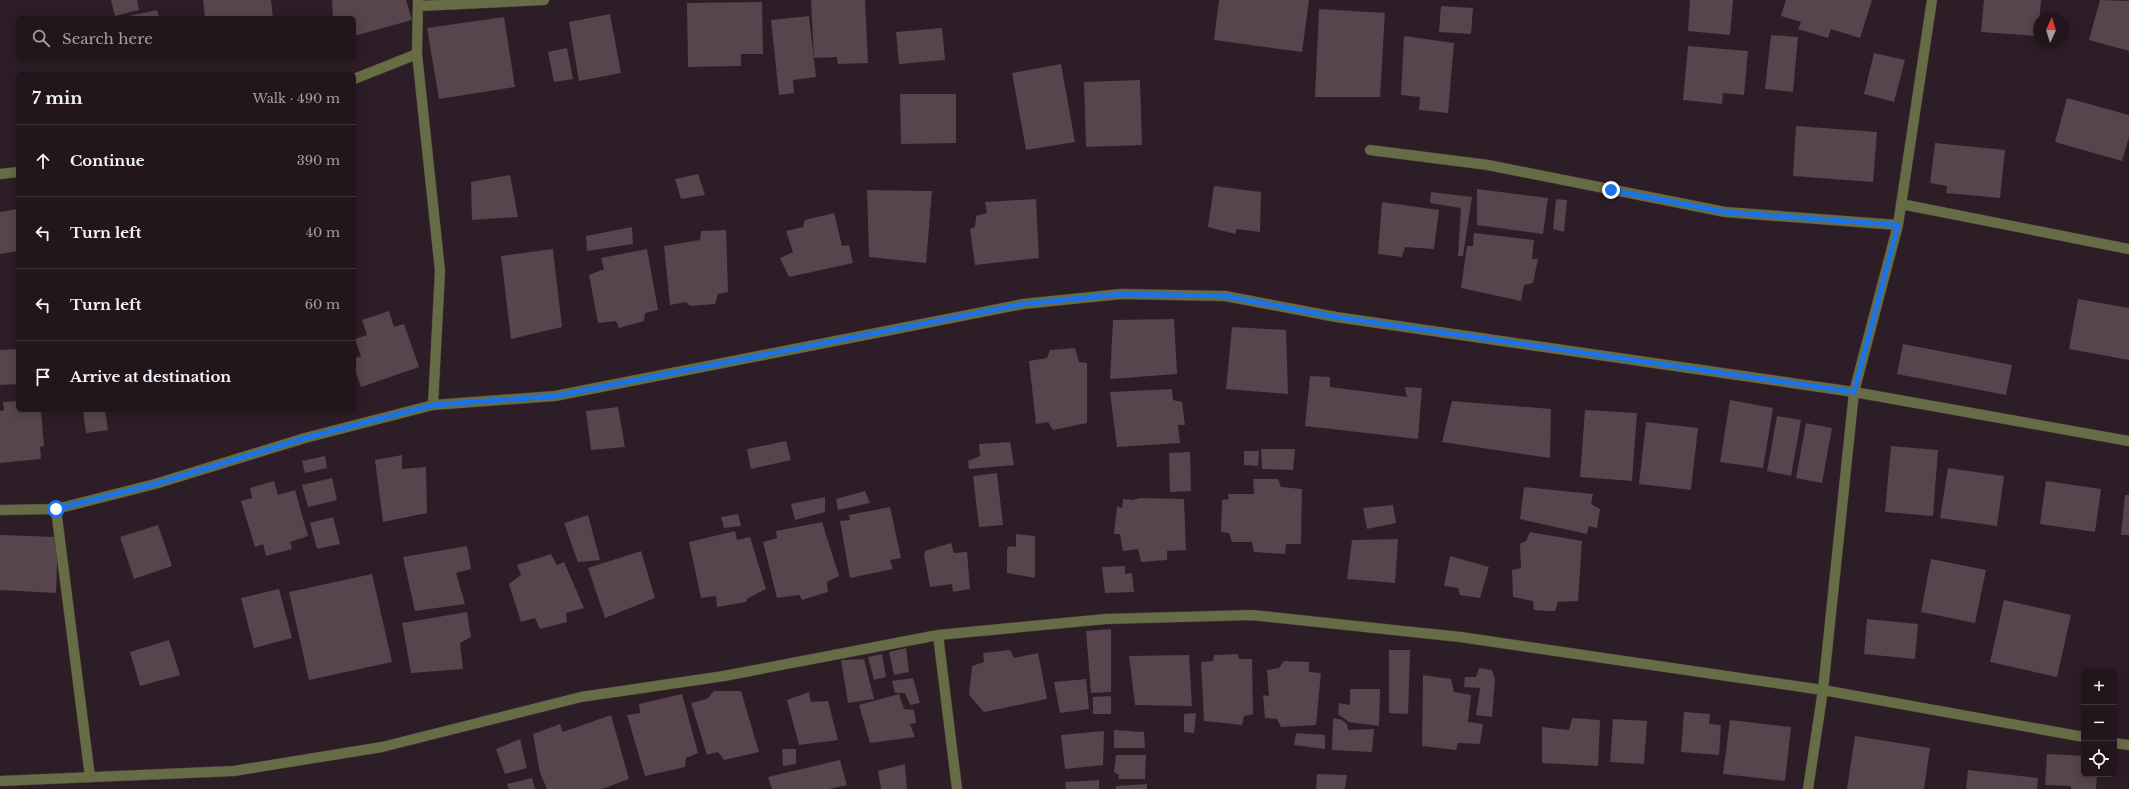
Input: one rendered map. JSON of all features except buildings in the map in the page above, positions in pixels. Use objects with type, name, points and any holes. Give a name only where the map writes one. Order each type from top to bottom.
[{"type":"street","points":[[433,405],[440,271],[417,54],[418,3],[544,0]]},
{"type":"street","points":[[1808,789],[1823,690],[1854,392],[1898,225],[1932,0]]},
{"type":"street","points":[[356,78],[417,54]]},
{"type":"street","points":[[1370,150],[1488,165],[1725,212],[1898,225]]},
{"type":"street","points":[[0,174],[16,172]]},
{"type":"street","points":[[1901,204],[2129,249]]},
{"type":"street","points":[[0,510],[56,509],[155,484],[305,438],[433,405],[555,396],[1023,304],[1121,294],[1225,296],[1344,319],[1854,392],[2129,442]]},
{"type":"street","points":[[56,509],[90,777]]},
{"type":"street","points":[[0,781],[234,771],[382,747],[581,697],[724,676],[938,635],[1106,619],[1252,615],[1460,637],[1823,690],[2081,736]]},
{"type":"street","points":[[938,635],[957,789]]},
{"type":"street","points":[[2117,743],[2129,745]]},
{"type":"route","points":[[56,509],[155,484],[305,438],[433,405],[555,396],[1023,304],[1121,294],[1225,296],[1336,317],[1854,392],[1898,225],[1725,212],[1611,190]]}]
